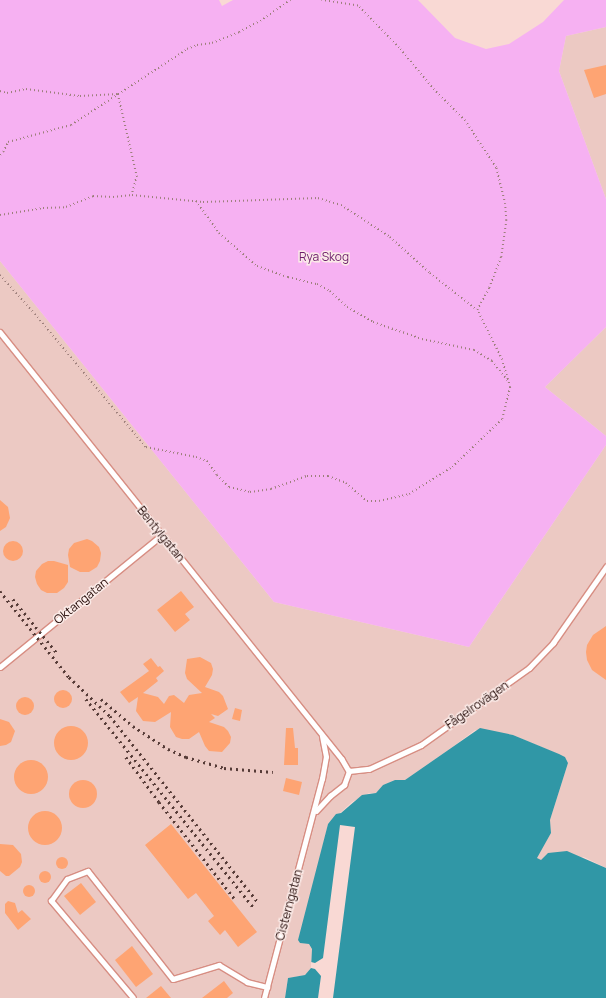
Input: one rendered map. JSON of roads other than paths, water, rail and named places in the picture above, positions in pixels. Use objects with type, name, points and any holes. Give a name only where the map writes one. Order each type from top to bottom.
[{"type":"lane","name":"Bentylgatan","points":[[0,332],[322,736]]},
{"type":"lane","name":"Oktangatan","points":[[0,667],[162,535]]},
{"type":"lane","name":"Fågelrovägen","points":[[349,771],[369,769],[421,745],[529,668],[552,643],[606,567]]},
{"type":"lane","points":[[314,812],[344,785],[349,771],[342,759],[322,736]]},
{"type":"lane","name":"Cisterngatan","points":[[264,998],[314,812],[326,757],[322,736]]},
{"type":"lane","points":[[133,998],[51,900],[67,879],[88,871],[173,980],[219,965],[247,982],[267,988]]},
{"type":"water","points":[[480,728],[513,735],[565,757],[568,763],[550,820],[551,833],[537,858],[541,860],[548,853],[567,851],[606,868],[606,998],[285,998],[288,978],[305,975],[311,968],[312,949],[309,944],[300,943],[298,940],[328,824],[336,814],[341,813],[362,795],[376,793],[383,785],[395,780],[405,780]]},
{"type":"railway","points":[[0,591],[69,677],[110,716],[259,903]]},
{"type":"railway","points":[[13,599],[57,653]]},
{"type":"railway","points":[[86,699],[254,908]]},
{"type":"railway","points":[[101,699],[133,726],[168,749],[186,757],[224,768],[273,772]]},
{"type":"railway","points":[[126,757],[234,898]]},
{"type":"park label","name":"Rya Skog","points":[[324,257]]}]
